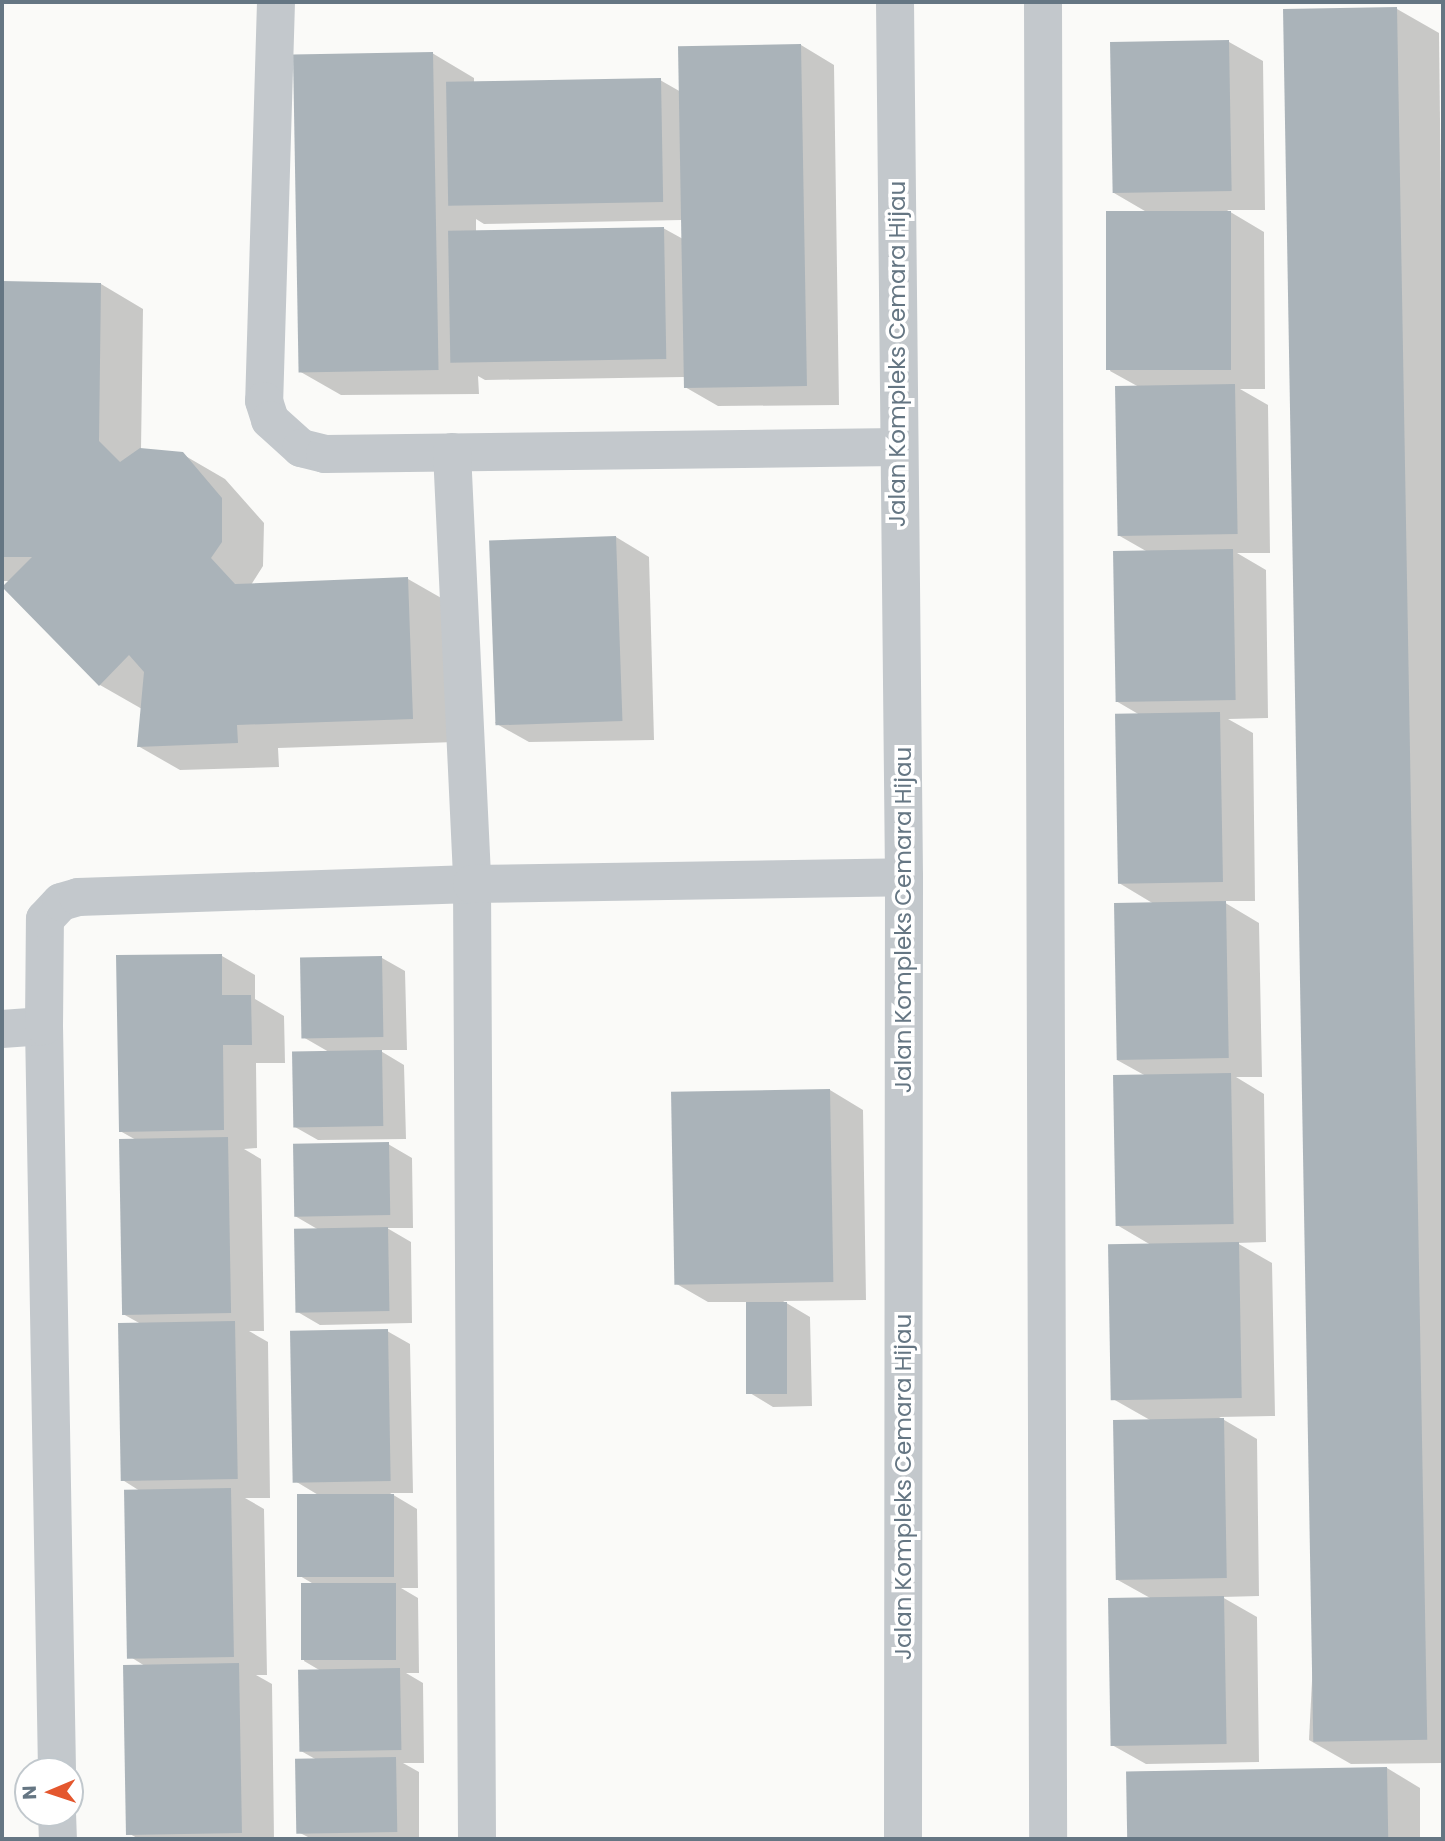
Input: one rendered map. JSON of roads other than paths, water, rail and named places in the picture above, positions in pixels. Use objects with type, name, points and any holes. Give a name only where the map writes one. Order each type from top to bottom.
[{"type":"street","points":[[276,2],[264,401],[270,420],[301,448],[325,454],[898,447]]},
{"type":"street","name":"Jalan Kompleks Cemara Hijau","points":[[895,2],[904,877],[903,1839]]},
{"type":"street","points":[[1043,2],[1048,1839]]},
{"type":"street","points":[[452,452],[472,884],[477,1839]]},
{"type":"street","points":[[57,1757],[43,931],[50,910],[61,902],[103,894],[472,884],[904,877]]},
{"type":"street","points":[[2,1029],[44,1026]]}]
